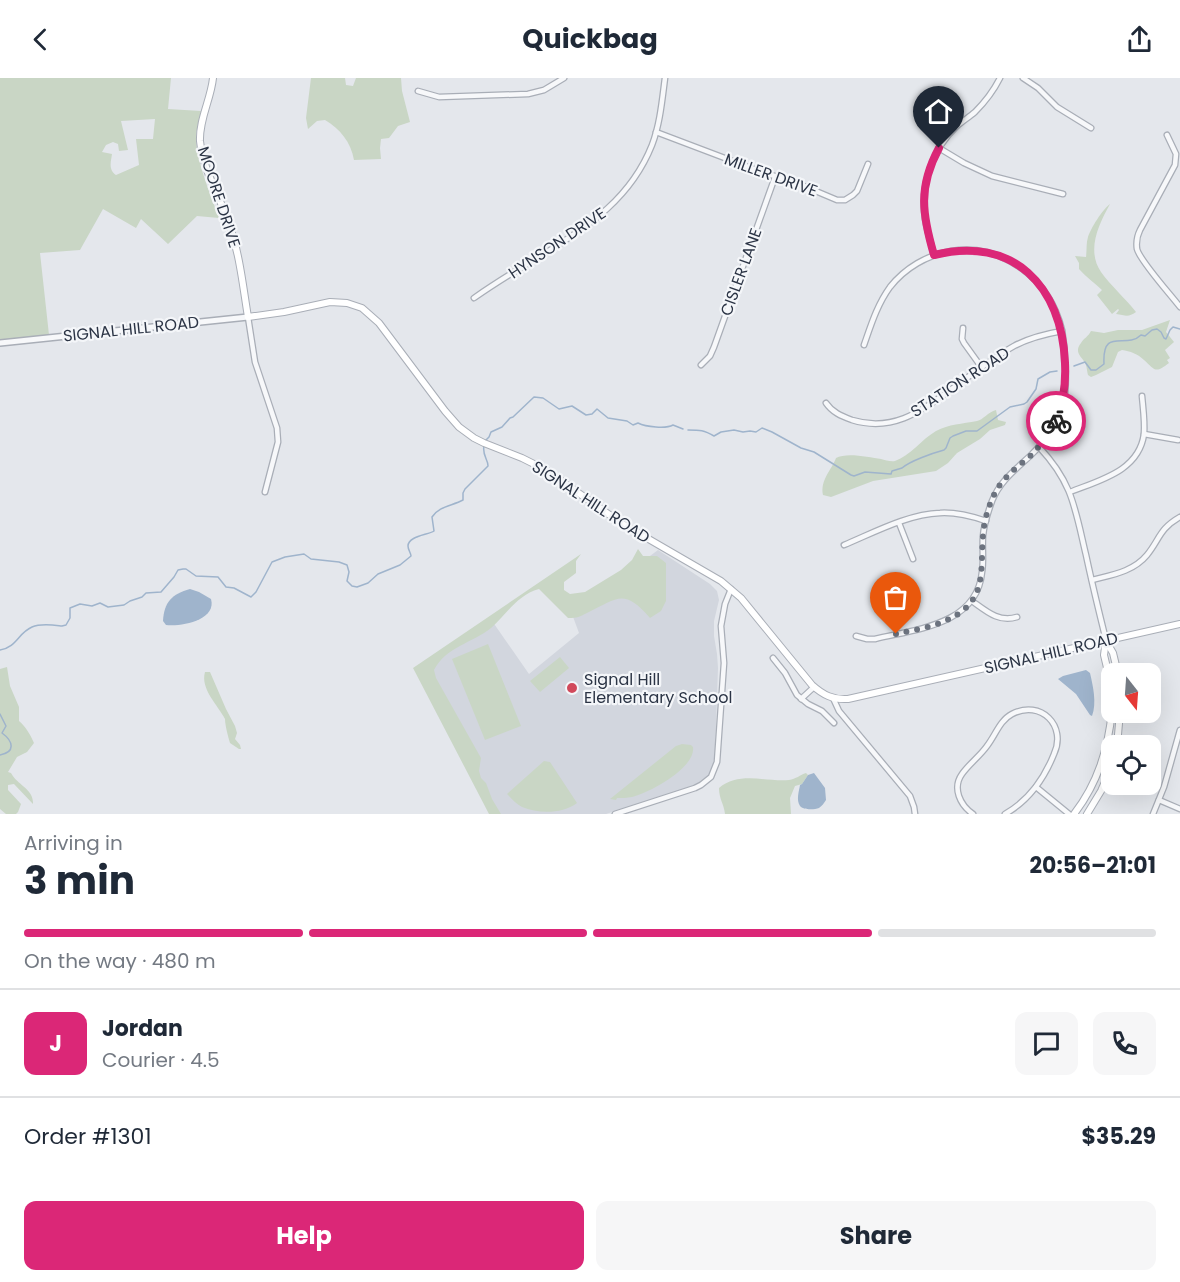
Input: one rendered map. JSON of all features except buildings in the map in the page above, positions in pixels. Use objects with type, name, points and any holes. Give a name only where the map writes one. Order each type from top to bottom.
[{"type":"main road","name":"MOORE DRIVE","points":[[213,78],[202,120],[201,148],[233,235],[248,317]]},
{"type":"main road","name":"SIGNAL HILL ROAD","points":[[248,317],[330,302],[347,303],[362,308],[380,323],[451,419],[466,433],[546,470],[621,523],[731,589],[741,598],[814,687],[833,698],[848,699],[1180,624]]},
{"type":"main road","points":[[1106,640],[1115,663]]},
{"type":"main road","points":[[1106,640],[1104,656],[1106,663]]},
{"type":"main road","points":[[1074,814],[1088,794],[1101,766],[1110,723]]},
{"type":"main road","points":[[1086,814],[1101,791]]},
{"type":"street","points":[[418,91],[439,97],[528,94],[544,90],[564,78]]},
{"type":"street","name":"HYNSON DRIVE","points":[[474,298],[577,233],[610,207],[625,191],[640,169],[656,132],[662,107],[665,78]]},
{"type":"street","points":[[934,255],[925,219],[925,186],[930,168],[939,148],[957,126],[983,103],[1000,78]]},
{"type":"street","points":[[1023,78],[1038,88],[1057,108],[1091,128]]},
{"type":"street","name":"MILLER DRIVE","points":[[656,132],[837,200],[850,198],[857,191],[868,164]]},
{"type":"street","points":[[1167,135],[1176,153],[1175,165],[1140,230],[1137,237],[1137,249],[1180,307]]},
{"type":"street","points":[[939,148],[992,176],[1063,194]]},
{"type":"street","name":"CISLER LANE","points":[[701,365],[710,356],[714,347],[775,177]]},
{"type":"street","points":[[856,636],[875,639],[937,624],[954,617],[972,601],[981,581],[983,536],[991,504],[998,488],[1013,470],[1039,447],[1055,424],[1065,393],[1066,381],[1062,331],[1055,309],[1042,288],[1019,266],[999,256],[980,251],[958,250],[934,255],[913,266],[891,286],[876,312],[864,345]]},
{"type":"street","name":"SIGNAL HILL ROAD","points":[[0,343],[248,317]]},
{"type":"street","points":[[248,317],[255,362],[277,428],[278,442],[265,492]]},
{"type":"street","points":[[963,328],[964,344],[982,368]]},
{"type":"street","name":"STATION ROAD","points":[[826,402],[833,411],[855,421],[875,424],[893,422],[925,408],[1006,351],[1024,341],[1062,331]]},
{"type":"street","points":[[1070,492],[1114,474],[1133,458],[1144,434],[1142,396]]},
{"type":"street","points":[[1144,434],[1178,440]]},
{"type":"street","points":[[1039,447],[1054,464],[1070,492],[1106,640]]},
{"type":"street","points":[[844,545],[918,516],[938,513],[960,514],[986,521]]},
{"type":"street","points":[[1092,580],[1121,572],[1137,564],[1165,528],[1180,516]]},
{"type":"street","points":[[899,523],[913,559]]},
{"type":"street","points":[[615,814],[701,786],[715,771],[718,757],[724,663],[721,626],[725,604],[731,589]]},
{"type":"street","points":[[972,601],[998,618],[1008,620],[1017,617]]},
{"type":"street","points":[[773,658],[785,672],[801,699],[822,711],[834,723]]},
{"type":"street","points":[[801,699],[814,687]]},
{"type":"street","points":[[833,698],[838,711],[910,796],[915,814]]},
{"type":"street","points":[[972,814],[959,798],[958,784],[962,774],[988,745],[1003,721],[1013,713],[1032,711],[1044,714],[1056,728],[1058,739],[1056,751],[1036,787],[1005,814]]},
{"type":"street","points":[[1153,814],[1180,730]]},
{"type":"street","points":[[1036,787],[1069,814]]},
{"type":"street","points":[[1159,801],[1180,809]]},
{"type":"shaded area","name":"Signal Hill Elementary School","points":[[658,550],[717,591],[719,600],[714,621],[714,636],[718,668],[715,753],[712,772],[701,783],[606,814],[495,814],[417,669],[490,618],[529,674],[579,633],[572,614]]},
{"type":"green space","points":[[0,78],[171,78],[168,109],[201,111],[196,145],[204,177],[219,218],[197,216],[168,244],[141,219],[136,228],[103,209],[80,250],[40,253],[49,335],[0,340]],"holes":[[[155,119],[153,139],[136,139],[139,165],[116,175],[111,168],[112,154],[102,152],[106,145],[113,142],[118,144],[119,151],[128,150],[121,121]]]},
{"type":"green space","points":[[311,78],[345,78],[346,85],[353,86],[356,78],[401,78],[410,122],[398,126],[389,138],[381,139],[381,159],[354,160],[353,153],[340,132],[325,120],[317,121],[308,129],[306,118]]},
{"type":"green space","points":[[1110,204],[1098,229],[1094,246],[1095,255],[1101,272],[1136,312],[1129,316],[1116,314],[1118,309],[1112,314],[1097,295],[1102,290],[1079,269],[1075,256],[1086,257],[1089,233]]},
{"type":"green space","points":[[1170,320],[1166,332],[1174,342],[1165,350],[1170,358],[1167,360],[1169,363],[1161,369],[1153,368],[1137,354],[1122,350],[1118,352],[1112,367],[1091,377],[1088,375],[1086,365],[1078,350],[1091,331],[1104,333],[1118,330],[1142,330]]},
{"type":"green space","points":[[996,410],[998,420],[1006,422],[1005,425],[990,430],[936,471],[873,481],[831,497],[823,495],[824,480],[836,458],[840,456],[851,455],[895,461],[936,431],[979,420]]},
{"type":"green space","points":[[638,549],[643,556],[657,556],[666,563],[666,601],[661,611],[650,618],[634,602],[620,599],[580,616],[568,618],[539,589],[518,600],[484,633],[445,656],[434,670],[436,678],[481,758],[479,771],[481,778],[486,783],[501,814],[489,814],[413,668],[581,554],[576,561],[576,573],[564,582],[564,590],[570,594],[585,592],[621,570],[632,560]]},
{"type":"green space","points":[[488,644],[521,726],[485,740],[452,659]]},
{"type":"green space","points":[[560,657],[569,668],[540,692],[530,681]]},
{"type":"green space","points":[[7,667],[10,686],[19,707],[19,721],[28,731],[34,743],[27,752],[17,757],[8,772],[33,799],[33,804],[14,784],[8,785],[8,790],[21,804],[16,814],[6,814],[0,809],[0,669]]},
{"type":"green space","points":[[205,672],[210,672],[235,726],[237,733],[235,739],[241,749],[230,743],[225,719],[207,691]]},
{"type":"green space","points":[[682,744],[693,747],[692,755],[680,771],[640,795],[610,799],[676,746]]},
{"type":"green space","points":[[544,761],[550,762],[577,803],[557,811],[536,811],[520,806],[507,794]]},
{"type":"green space","points":[[806,773],[808,775],[802,784],[795,786],[790,798],[791,814],[725,814],[719,788],[727,783],[752,778],[789,780]]},
{"type":"water","points":[[190,589],[211,599],[209,612],[196,621],[180,625],[166,625],[163,621],[167,604],[178,593]]},
{"type":"water","points":[[1086,670],[1090,673],[1093,689],[1092,716],[1076,694],[1058,679]]},
{"type":"water","points":[[814,773],[825,788],[826,800],[819,808],[804,808],[798,801],[800,785],[808,775]]},
{"type":"waterway","points":[[1074,366],[1085,362],[1091,370],[1096,370],[1104,364],[1104,352],[1111,342],[1129,341],[1157,329],[1166,339],[1173,327],[1180,329]]},
{"type":"waterway","points":[[688,430],[702,431],[714,436],[721,432],[734,430],[756,432],[762,428],[801,448],[814,452],[851,475],[865,472],[891,474],[892,471],[916,460],[944,450],[953,436],[966,431],[977,431],[1010,407],[1024,404],[1036,389],[1038,379],[1057,371]]},
{"type":"waterway","points":[[486,440],[491,432],[502,427],[534,397],[543,398],[559,409],[572,406],[586,415],[592,414],[597,409],[608,418],[627,421],[633,425],[638,423],[661,427],[673,425],[683,429]]},
{"type":"waterway","points":[[0,650],[10,646],[32,627],[66,625],[70,618],[70,608],[80,604],[92,606],[100,603],[108,607],[124,605],[146,593],[161,592],[178,570],[183,569],[196,576],[218,577],[226,587],[234,588],[251,597],[272,562],[304,554],[311,559],[347,565],[349,572],[347,581],[352,586],[357,587],[368,583],[378,574],[400,565],[411,556],[409,543],[415,538],[434,531],[432,517],[435,513],[463,500],[465,489],[488,466],[484,446]]},
{"type":"waterway","points":[[0,714],[6,726],[2,733],[9,739],[11,746],[9,751],[0,755]]},
{"type":"way so far","points":[[896,634],[937,624],[954,617],[972,601],[981,581],[984,531],[996,492],[1004,479],[1043,442],[1056,421]]},
{"type":"place","name":"Signal Hill Elementary School","points":[[572,688]]},
{"type":"route","points":[[939,148],[930,168],[924,197],[925,219],[934,255],[970,250],[999,256],[1028,272],[1042,288],[1055,310],[1064,344],[1065,393],[1056,421]]}]
